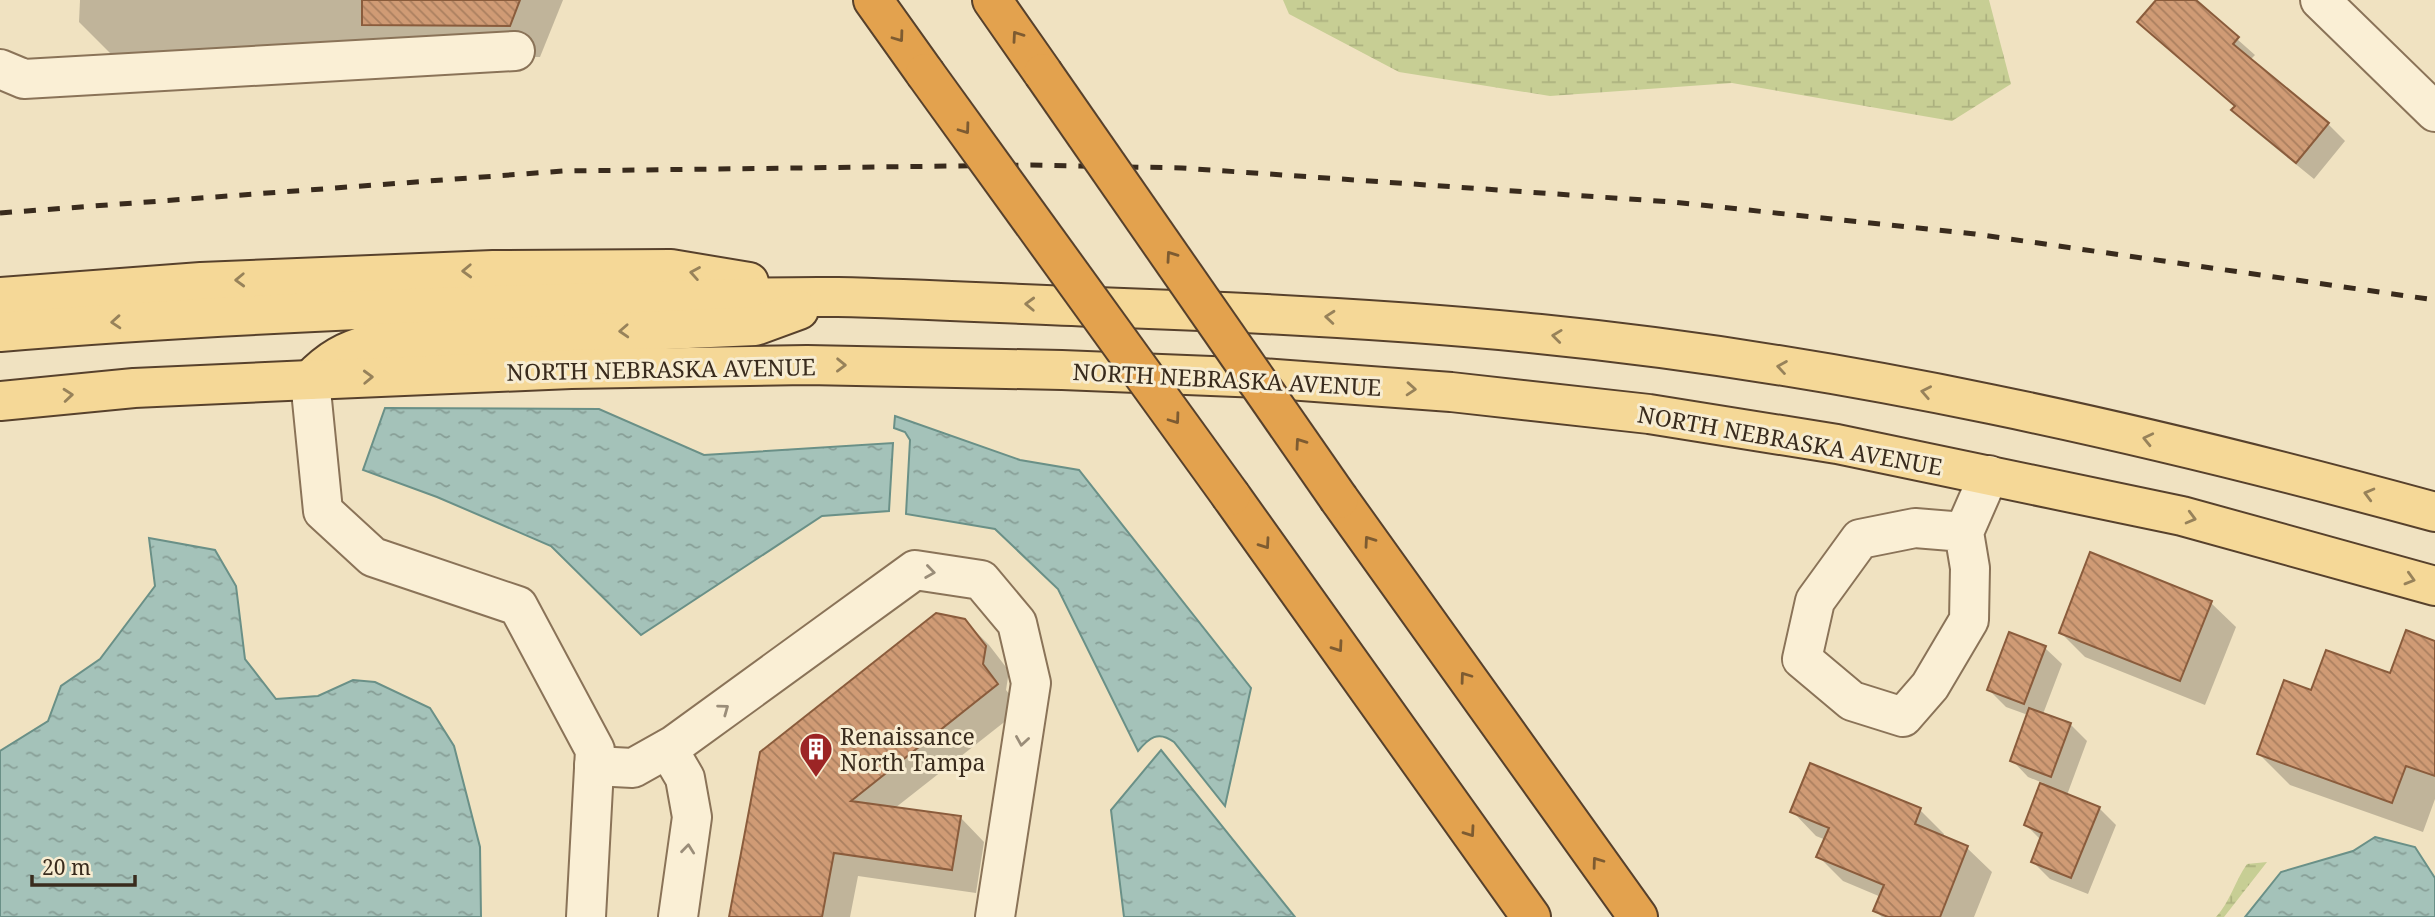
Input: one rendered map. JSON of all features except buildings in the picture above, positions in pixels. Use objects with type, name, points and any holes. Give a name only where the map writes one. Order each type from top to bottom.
[{"type":"highway","points":[[873,0],[1531,917]]},
{"type":"highway","points":[[992,0],[1339,499],[1637,917]]},
{"type":"main road","points":[[0,297],[229,281],[493,270],[671,269],[834,297]]},
{"type":"main road","points":[[310,380],[347,350],[373,343],[755,326],[834,297]]},
{"type":"main road","points":[[0,332],[124,321],[321,311],[834,297],[1299,314],[1542,334],[1850,377],[2031,412],[2204,451],[2435,512]]},
{"type":"main road","name":"NORTH NEBRASKA AVENUE","points":[[0,401],[134,388],[310,380],[571,369],[807,365],[1062,370],[1261,378],[1451,392],[1649,414],[1837,444],[2182,516],[2435,586]]},
{"type":"street","points":[[2320,0],[2435,112]]},
{"type":"street","points":[[0,69],[24,79],[515,51]]},
{"type":"street","points":[[310,380],[323,511],[373,557],[518,606],[595,750],[586,917]]},
{"type":"street","points":[[1964,532],[1915,528],[1860,539],[1815,601],[1802,659],[1852,701],[1903,717],[1930,686],[1969,620],[1970,568],[1964,532],[1989,475]]},
{"type":"street","points":[[594,766],[632,768],[668,749],[915,570],[981,580],[1017,623],[1031,683],[995,917]]},
{"type":"street","points":[[668,749],[685,778],[692,817],[678,917]]},
{"type":"green space","points":[[1283,0],[1989,0],[2011,84],[1952,121],[1732,83],[1550,96],[1399,72],[1289,14]]},
{"type":"green space","points":[[2267,862],[2224,917],[2216,917],[2247,864]]},
{"type":"water","points":[[385,408],[599,409],[704,455],[893,443],[889,511],[822,516],[641,635],[551,546],[437,497],[363,470]]},
{"type":"water","points":[[895,416],[1020,460],[1079,470],[1251,688],[1225,806],[1168,738],[1154,737],[1138,751],[1058,589],[995,529],[906,514],[910,440],[905,432],[894,428]]},
{"type":"water","points":[[149,538],[215,550],[236,586],[245,659],[276,699],[318,696],[353,680],[375,682],[430,708],[454,746],[480,847],[481,917],[0,917],[0,751],[48,721],[61,686],[100,659],[155,586]]},
{"type":"water","points":[[1161,750],[1295,917],[1124,917],[1111,810]]},
{"type":"water","points":[[2375,837],[2415,847],[2435,878],[2435,917],[2245,917],[2281,872],[2353,851]]},
{"type":"railway","points":[[0,213],[563,171],[1031,165],[1182,168],[1672,202],[1975,234],[2435,300]]},
{"type":"place","name":"Renaissance North Tampa","points":[[816,779]]}]
